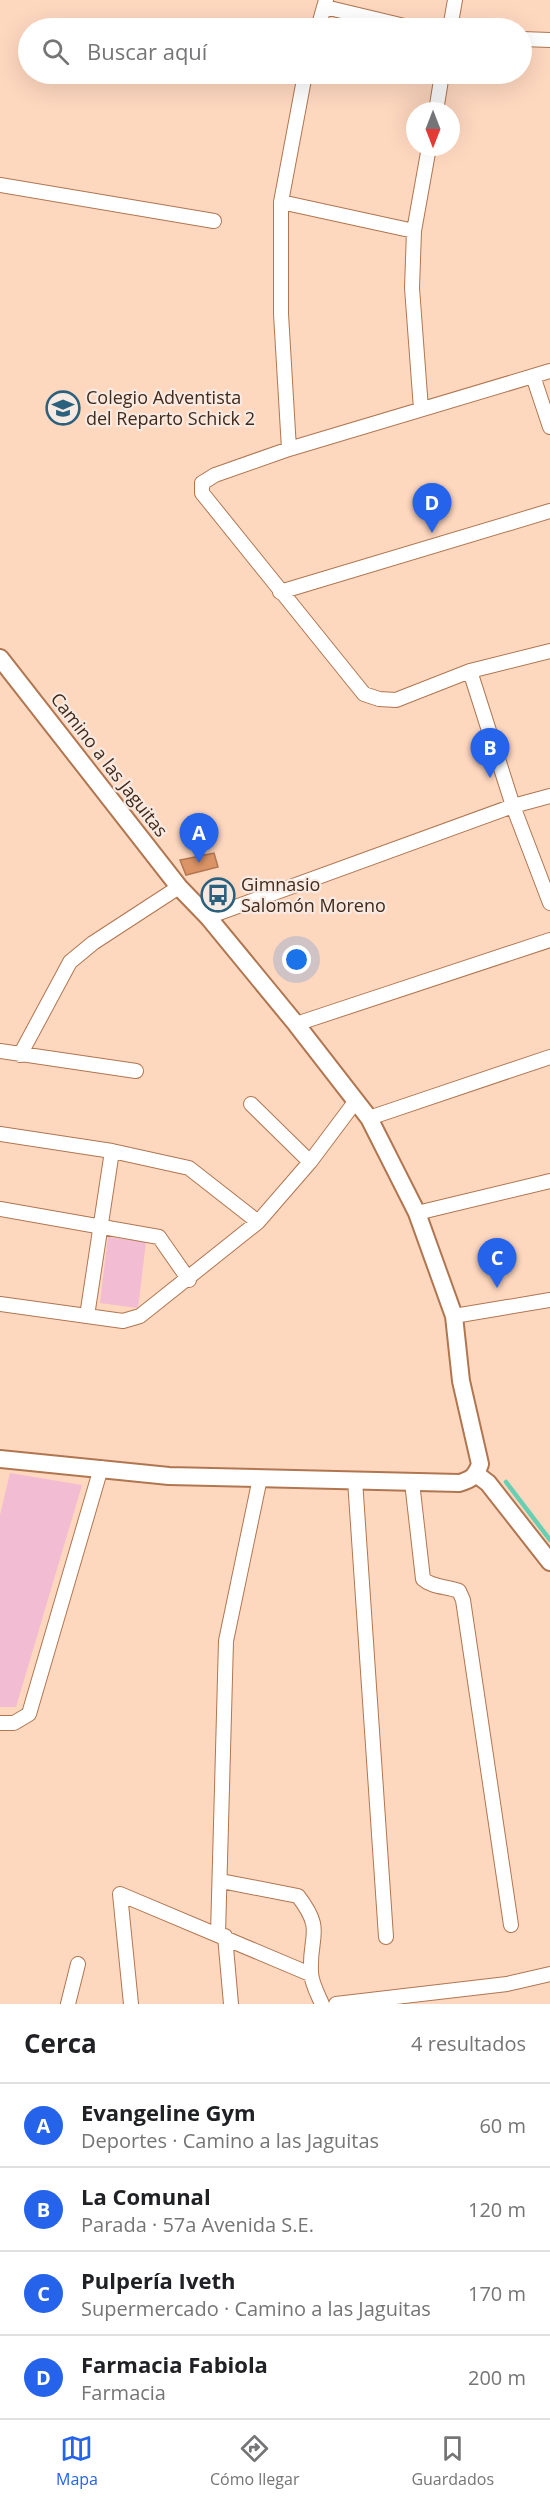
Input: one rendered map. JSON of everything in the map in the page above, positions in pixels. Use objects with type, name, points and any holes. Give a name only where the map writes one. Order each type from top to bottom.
[{"type":"street","points":[[452,18],[455,0]]},
{"type":"street","points":[[326,4],[377,18]]},
{"type":"street","points":[[532,39],[550,40]]},
{"type":"street","points":[[289,449],[281,314],[281,202],[302,84]]},
{"type":"street","points":[[437,102],[440,84]]},
{"type":"street","points":[[421,409],[412,288],[414,231],[427,156]]},
{"type":"street","points":[[0,185],[214,221]]},
{"type":"street","points":[[281,202],[414,231]]},
{"type":"street","points":[[550,371],[289,449],[215,475],[202,483],[202,493],[364,693],[379,699],[396,700],[470,671],[550,651]]},
{"type":"street","points":[[533,376],[550,427]]},
{"type":"street","points":[[280,592],[550,511]]},
{"type":"street","name":"Camino a las Jaguitas","points":[[0,658],[179,887],[208,917],[369,1118],[417,1213],[454,1316],[461,1381],[480,1464],[476,1474]]},
{"type":"street","points":[[470,671],[513,806],[550,903]]},
{"type":"street","points":[[208,917],[513,806],[550,796]]},
{"type":"street","points":[[20,1055],[70,962],[93,943],[179,887]]},
{"type":"street","points":[[296,1024],[550,940]]},
{"type":"street","points":[[0,1051],[136,1071]]},
{"type":"street","points":[[369,1118],[550,1057]]},
{"type":"street","points":[[0,1304],[123,1321],[141,1316],[189,1280],[258,1222],[310,1162],[354,1102]]},
{"type":"street","points":[[251,1104],[310,1162]]},
{"type":"street","points":[[0,1134],[112,1151],[194,1171],[258,1222]]},
{"type":"street","points":[[87,1316],[112,1151]]},
{"type":"street","points":[[417,1213],[550,1181]]},
{"type":"street","points":[[0,1209],[159,1237],[189,1280]]},
{"type":"street","points":[[454,1316],[550,1300]]},
{"type":"street","points":[[0,1459],[169,1476],[459,1483],[476,1474],[488,1483],[550,1562]]},
{"type":"street","points":[[0,1723],[14,1723],[29,1714],[101,1468]]},
{"type":"street","points":[[231,2004],[222,1935],[221,1881],[226,1641],[260,1478]]},
{"type":"street","points":[[354,1480],[386,1937]]},
{"type":"street","points":[[412,1482],[423,1579],[429,1585],[450,1587],[459,1591],[463,1600],[511,1925]]},
{"type":"street","points":[[221,1881],[298,1896],[313,1917],[315,1930],[310,1974],[322,2004]]},
{"type":"street","points":[[131,2004],[120,1894],[310,1974]]},
{"type":"street","points":[[68,2004],[78,1964]]},
{"type":"street","points":[[336,2004],[507,1984],[550,1974]]},
{"type":"shaded area","points":[[108,1237],[146,1242],[138,1308],[100,1303]]},
{"type":"shaded area","points":[[10,1473],[82,1485],[16,1707],[0,1707],[0,1515]]},
{"type":"building","points":[[214,853],[218,867],[186,875],[180,860]]},
{"type":"waterway","points":[[506,1482],[550,1540]]},
{"type":"place","name":"Colegio Adventista del Reparto Schick 2","points":[[63,408]]},
{"type":"place","name":"Farmacia Fabiola","points":[[432,533]]},
{"type":"place","name":"La Comunal","points":[[490,778]]},
{"type":"place","name":"Evangeline Gym","points":[[199,863]]},
{"type":"place","name":"Gimnasio Salomón Moreno","points":[[218,895]]},
{"type":"place","name":"Pulpería Iveth","points":[[497,1288]]}]
